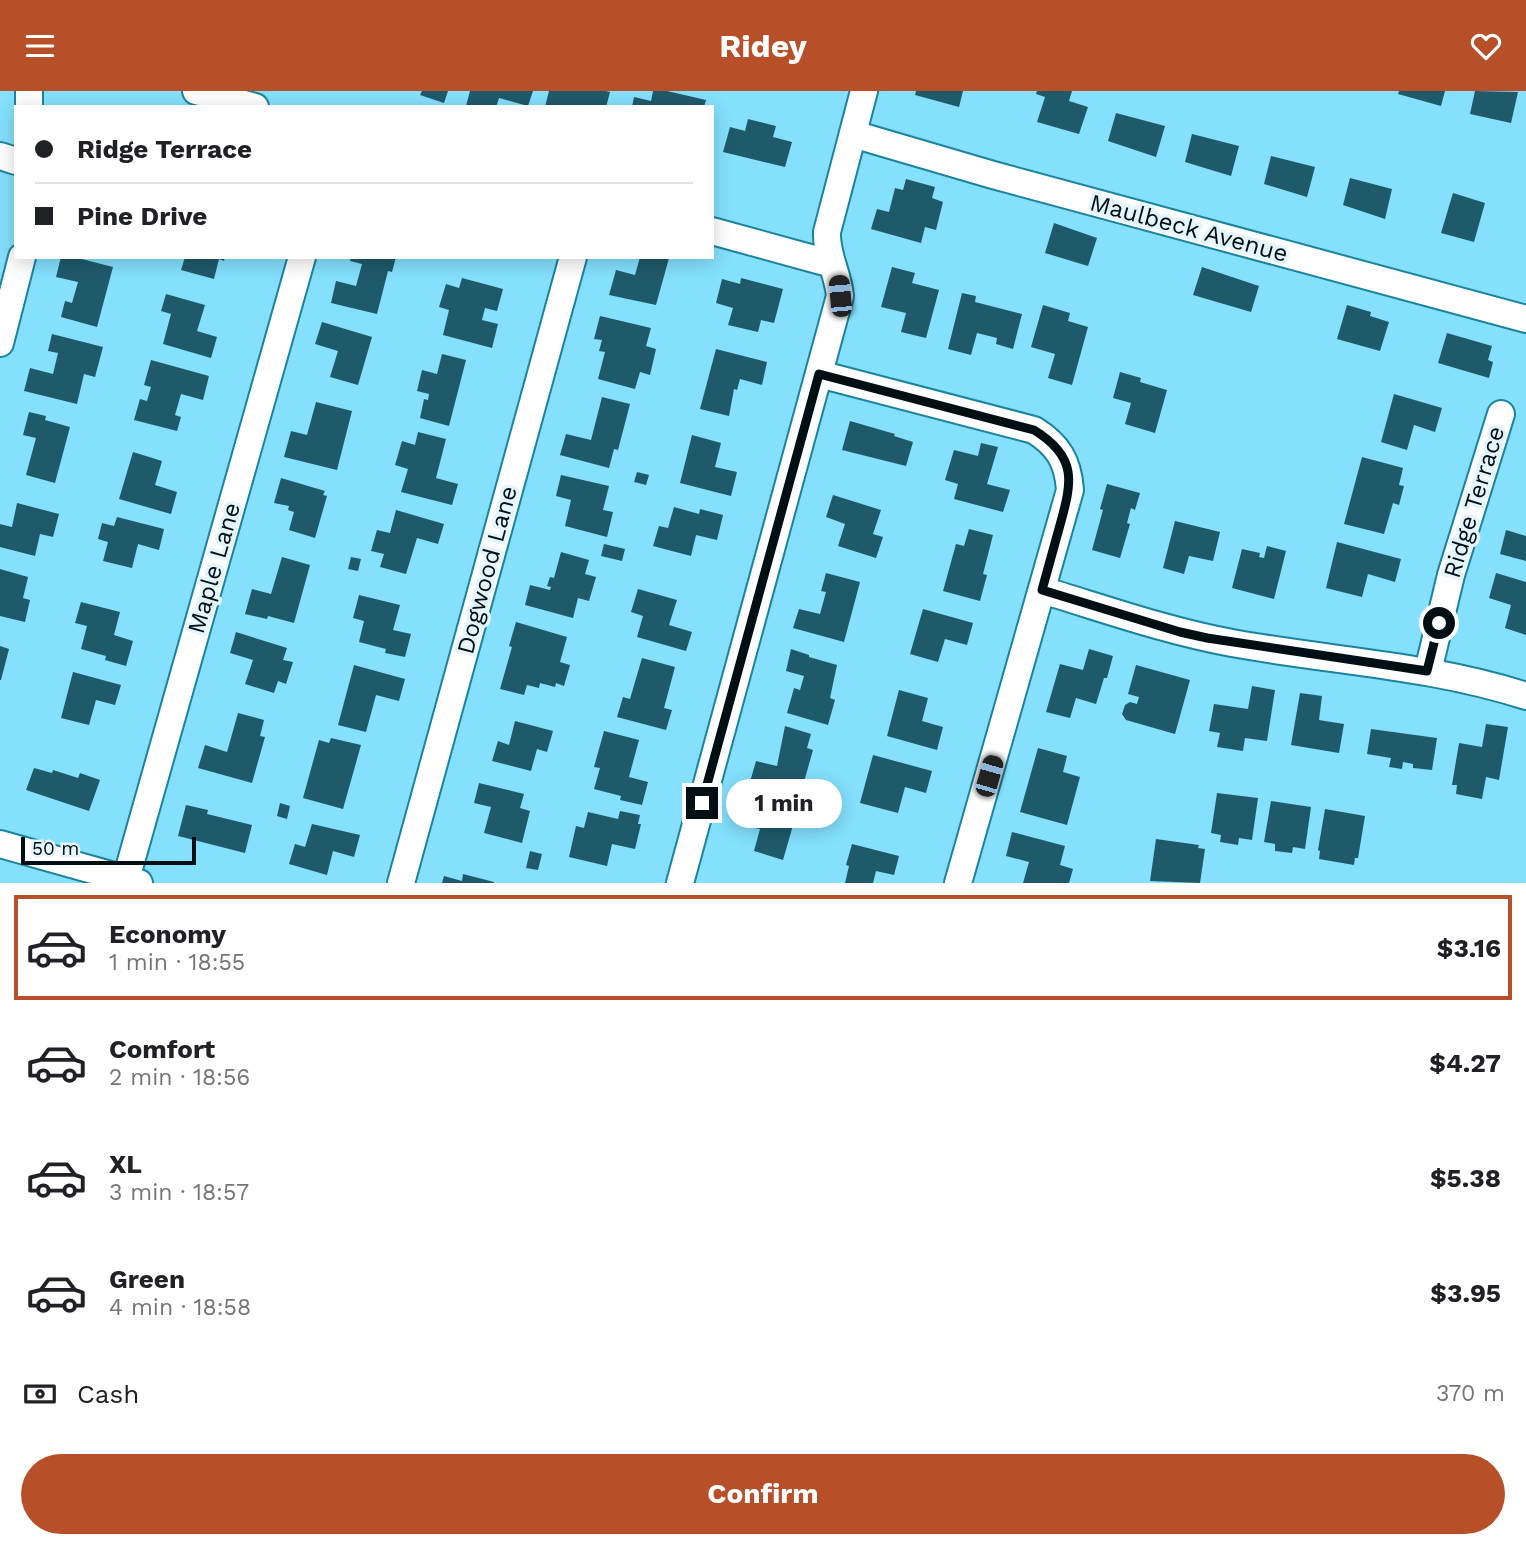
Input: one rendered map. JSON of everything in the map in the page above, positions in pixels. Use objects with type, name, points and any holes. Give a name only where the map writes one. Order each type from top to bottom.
[{"type":"street","points":[[197,91],[248,105]]},
{"type":"street","points":[[680,883],[840,296],[838,278],[826,248],[827,232],[864,91]]},
{"type":"street","name":"Maulbeck Avenue","points":[[853,134],[1006,179],[1525,315]]},
{"type":"street","points":[[714,232],[832,264]]},
{"type":"street","points":[[0,343],[21,259]]},
{"type":"street","name":"Maple Lane","points":[[133,881],[301,259]]},
{"type":"street","name":"Dogwood Lane","points":[[401,883],[572,259]]},
{"type":"street","points":[[819,374],[1034,430],[1049,439],[1062,454],[1069,471],[1070,490],[958,883]]},
{"type":"street","name":"Ridge Terrace","points":[[1427,671],[1451,575],[1501,414]]},
{"type":"street","points":[[1042,590],[1207,638],[1427,671],[1491,685],[1526,697]]},
{"type":"street","points":[[0,844],[133,881]]},
{"type":"building","points":[[422,91],[448,91],[444,103],[420,95]]},
{"type":"building","points":[[470,91],[533,91],[528,105],[499,98],[497,105],[466,105]]},
{"type":"building","points":[[549,91],[610,92],[607,105],[546,105]]},
{"type":"building","points":[[653,91],[667,91],[706,100],[705,105],[632,105],[634,97],[651,101]]},
{"type":"building","points":[[916,91],[963,91],[959,107],[915,95]]},
{"type":"building","points":[[1037,91],[1072,91],[1069,101],[1088,107],[1079,134],[1037,122],[1045,97],[1036,94]]},
{"type":"building","points":[[1399,91],[1445,91],[1441,106],[1398,94]]},
{"type":"building","points":[[1475,91],[1518,92],[1511,123],[1470,114]]},
{"type":"building","points":[[1116,113],[1165,126],[1156,157],[1108,141]]},
{"type":"building","points":[[748,119],[776,126],[773,137],[792,142],[785,167],[723,152],[730,127],[745,131]]},
{"type":"building","points":[[1192,134],[1239,146],[1231,176],[1185,162]]},
{"type":"building","points":[[1271,156],[1315,167],[1307,197],[1264,184]]},
{"type":"building","points":[[1350,178],[1392,189],[1385,219],[1343,205]]},
{"type":"building","points":[[906,179],[935,187],[932,198],[943,202],[936,230],[925,227],[921,243],[871,229],[877,209],[889,212],[895,188],[903,190]]},
{"type":"building","points":[[1453,193],[1485,203],[1474,242],[1441,233]]},
{"type":"building","points":[[1054,223],[1097,238],[1088,266],[1045,253]]},
{"type":"building","points":[[60,259],[82,259],[113,267],[97,327],[61,317],[65,301],[72,303],[78,282],[56,277]]},
{"type":"building","points":[[184,259],[219,259],[214,279],[181,270]]},
{"type":"building","points":[[395,259],[392,272],[388,271],[377,314],[331,303],[336,281],[356,286],[362,264],[350,261]]},
{"type":"building","points":[[639,259],[669,259],[656,305],[609,295],[616,270],[635,275]]},
{"type":"building","points":[[892,267],[915,273],[912,283],[939,290],[926,338],[901,332],[906,313],[881,307]]},
{"type":"building","points":[[1202,267],[1259,286],[1251,312],[1193,295]]},
{"type":"building","points":[[462,278],[503,289],[497,311],[485,308],[482,320],[498,324],[492,348],[443,335],[449,310],[439,307],[446,284],[459,288]]},
{"type":"building","points":[[741,278],[783,289],[774,323],[761,320],[758,332],[728,325],[733,308],[716,303],[722,279],[740,284]]},
{"type":"building","points":[[962,293],[976,296],[975,302],[1022,314],[1013,349],[996,344],[997,338],[977,333],[971,355],[948,349]]},
{"type":"building","points":[[166,294],[205,305],[197,331],[217,337],[211,358],[163,344],[171,314],[161,311]]},
{"type":"building","points":[[1043,305],[1070,313],[1068,321],[1088,327],[1072,385],[1048,378],[1055,354],[1031,347]]},
{"type":"building","points":[[1347,305],[1371,312],[1370,316],[1389,322],[1380,351],[1337,339]]},
{"type":"building","points":[[600,316],[651,328],[646,346],[656,349],[650,375],[640,372],[635,389],[598,379],[605,352],[599,351],[602,340],[594,339]]},
{"type":"building","points":[[322,322],[372,337],[358,385],[330,377],[338,351],[315,344]]},
{"type":"building","points":[[1447,333],[1492,346],[1488,360],[1493,362],[1489,378],[1438,363]]},
{"type":"building","points":[[52,334],[103,347],[95,377],[84,374],[77,404],[24,391],[30,368],[53,374],[58,353],[48,351]]},
{"type":"building","points":[[716,349],[767,362],[762,385],[740,379],[737,390],[734,389],[729,416],[700,409]]},
{"type":"building","points":[[442,354],[466,360],[449,426],[420,418],[424,399],[428,400],[429,394],[417,391],[422,370],[437,374]]},
{"type":"building","points":[[151,360],[209,376],[203,400],[181,394],[175,415],[181,417],[177,431],[134,420],[140,399],[147,401],[151,387],[144,385]]},
{"type":"building","points":[[1120,372],[1141,378],[1140,382],[1167,390],[1155,433],[1125,424],[1131,403],[1113,398]]},
{"type":"building","points":[[1394,394],[1442,408],[1435,432],[1414,425],[1407,450],[1381,442]]},
{"type":"building","points":[[602,397],[630,404],[618,450],[614,449],[609,468],[560,455],[566,434],[591,440]]},
{"type":"building","points":[[316,402],[352,411],[337,470],[284,457],[291,431],[307,435]]},
{"type":"building","points":[[29,412],[70,427],[55,483],[26,475],[36,438],[23,435]]},
{"type":"building","points":[[850,421],[913,442],[906,466],[842,450]]},
{"type":"building","points":[[418,432],[446,439],[436,478],[458,484],[452,505],[401,492],[408,469],[395,465],[402,441],[415,445]]},
{"type":"building","points":[[692,435],[721,443],[715,467],[737,472],[731,496],[680,483]]},
{"type":"building","points":[[981,443],[998,447],[987,484],[1010,490],[1003,512],[954,499],[958,484],[945,480],[954,450],[978,456]]},
{"type":"building","points":[[133,452],[162,461],[155,485],[177,492],[171,514],[119,499]]},
{"type":"building","points":[[1362,457],[1403,468],[1399,485],[1404,486],[1399,505],[1393,503],[1384,534],[1344,524]]},
{"type":"building","points":[[637,472],[649,475],[646,485],[634,482]]},
{"type":"building","points":[[561,475],[609,486],[603,510],[613,512],[607,537],[565,526],[571,500],[556,496]]},
{"type":"building","points":[[281,478],[325,491],[323,495],[327,496],[315,538],[289,530],[294,512],[288,510],[289,506],[274,503]]},
{"type":"building","points":[[1107,484],[1140,493],[1135,510],[1131,508],[1127,523],[1130,524],[1120,558],[1092,550]]},
{"type":"building","points":[[833,495],[881,510],[873,534],[883,537],[876,558],[838,546],[845,524],[826,517]]},
{"type":"building","points":[[17,503],[59,514],[53,537],[40,534],[35,556],[0,547],[0,524],[12,527]]},
{"type":"building","points":[[674,507],[699,514],[700,509],[723,515],[717,540],[696,535],[691,556],[653,546],[659,526],[668,528]]},
{"type":"building","points":[[396,510],[444,524],[438,544],[417,538],[406,574],[380,567],[384,554],[371,551],[377,530],[390,533]]},
{"type":"building","points":[[117,517],[164,529],[159,550],[138,544],[132,568],[103,561],[108,542],[98,539],[102,523],[114,526]]},
{"type":"building","points":[[1175,521],[1220,532],[1213,561],[1189,556],[1184,574],[1163,568]]},
{"type":"building","points":[[969,529],[993,535],[983,574],[987,575],[980,601],[943,591],[956,544],[964,546]]},
{"type":"building","points":[[1506,530],[1526,536],[1526,561],[1500,554]]},
{"type":"building","points":[[1337,542],[1401,559],[1395,582],[1368,574],[1362,597],[1326,588]]},
{"type":"building","points":[[604,544],[625,549],[622,561],[601,556]]},
{"type":"building","points":[[1267,546],[1286,551],[1274,599],[1232,588],[1242,549],[1260,553],[1259,557],[1264,558]]},
{"type":"building","points":[[561,552],[589,560],[585,574],[596,577],[589,601],[578,598],[573,618],[525,605],[530,585],[550,590],[551,587],[547,586],[550,577],[554,578]]},
{"type":"building","points":[[282,557],[310,565],[294,623],[268,616],[267,619],[245,614],[252,589],[271,594]]},
{"type":"building","points":[[351,557],[361,559],[358,571],[348,569]]},
{"type":"building","points":[[0,569],[28,577],[23,598],[30,600],[25,622],[0,616]]},
{"type":"building","points":[[826,573],[860,582],[844,642],[793,628],[799,609],[820,614],[826,592],[821,591]]},
{"type":"building","points":[[1496,573],[1526,582],[1526,635],[1505,628],[1511,605],[1489,598]]},
{"type":"building","points":[[638,589],[677,600],[669,625],[692,632],[686,651],[637,637],[643,616],[631,612]]},
{"type":"building","points":[[359,595],[400,605],[393,630],[411,634],[405,657],[385,653],[386,649],[359,642],[364,621],[353,618]]},
{"type":"building","points":[[81,602],[120,612],[114,635],[133,641],[126,666],[105,660],[106,656],[81,649],[87,626],[75,623]]},
{"type":"building","points":[[923,609],[973,623],[967,645],[945,639],[938,662],[910,654]]},
{"type":"building","points":[[516,622],[567,637],[560,662],[570,665],[564,686],[556,683],[555,687],[540,683],[539,688],[527,685],[524,695],[500,689]]},
{"type":"building","points":[[236,632],[287,648],[283,660],[293,662],[286,684],[278,681],[274,693],[245,684],[253,660],[230,653]]},
{"type":"building","points":[[0,646],[9,649],[1,680],[0,680]]},
{"type":"building","points":[[791,649],[837,665],[830,698],[835,700],[828,725],[787,713],[794,688],[800,690],[804,676],[786,671]]},
{"type":"building","points":[[1089,649],[1113,656],[1096,704],[1076,698],[1070,718],[1046,712],[1060,664],[1083,670]]},
{"type":"building","points":[[642,658],[675,667],[664,708],[672,710],[666,730],[617,717],[623,697],[630,699]]},
{"type":"building","points":[[354,665],[405,679],[399,701],[376,695],[366,732],[338,725]]},
{"type":"building","points":[[1136,665],[1190,680],[1175,734],[1126,720],[1122,714],[1125,705],[1130,702],[1137,704],[1139,697],[1128,694]]},
{"type":"building","points":[[73,672],[121,685],[115,705],[96,700],[89,725],[61,718]]},
{"type":"building","points":[[1252,686],[1275,690],[1267,741],[1245,738],[1243,751],[1217,747],[1220,733],[1209,731],[1214,704],[1248,709]]},
{"type":"building","points":[[899,690],[928,698],[922,721],[943,727],[937,750],[887,736]]},
{"type":"building","points":[[1300,693],[1322,696],[1319,720],[1344,724],[1339,753],[1291,745]]},
{"type":"building","points":[[238,713],[264,720],[260,736],[265,737],[252,783],[198,768],[205,745],[227,752]]},
{"type":"building","points":[[515,721],[553,731],[547,752],[537,749],[531,771],[492,761],[498,741],[509,745]]},
{"type":"building","points":[[1486,724],[1508,727],[1499,780],[1486,777],[1482,799],[1456,794],[1457,785],[1452,785],[1459,743],[1482,747]]},
{"type":"building","points":[[785,726],[811,734],[807,748],[813,750],[800,796],[750,782],[756,761],[777,766]]},
{"type":"building","points":[[1371,729],[1437,738],[1432,770],[1413,768],[1413,764],[1403,762],[1402,769],[1389,767],[1391,758],[1367,754]]},
{"type":"building","points":[[604,731],[639,740],[629,777],[648,782],[642,805],[620,800],[621,796],[594,789],[600,768],[594,767]]},
{"type":"building","points":[[331,738],[361,745],[343,809],[303,798],[319,740],[329,743]]},
{"type":"building","points":[[1038,748],[1067,756],[1063,772],[1080,777],[1067,825],[1020,812]]},
{"type":"building","points":[[873,755],[932,771],[926,793],[905,787],[898,813],[860,803]]},
{"type":"building","points":[[34,768],[52,773],[53,770],[78,778],[80,773],[100,780],[89,811],[26,790]]},
{"type":"building","points":[[479,783],[524,794],[520,808],[530,811],[522,843],[484,833],[491,807],[474,803]]},
{"type":"building","points":[[1217,793],[1258,798],[1252,840],[1239,838],[1238,845],[1220,842],[1221,835],[1211,833]]},
{"type":"building","points":[[1271,801],[1311,807],[1305,849],[1293,847],[1292,853],[1275,851],[1275,844],[1264,842]]},
{"type":"building","points":[[280,803],[290,806],[287,819],[277,816]]},
{"type":"building","points":[[186,805],[208,810],[207,814],[252,825],[245,853],[178,836]]},
{"type":"building","points":[[762,805],[796,815],[783,860],[754,851],[760,829],[755,828]]},
{"type":"building","points":[[1325,809],[1365,816],[1358,858],[1355,858],[1354,865],[1319,859]]},
{"type":"building","points":[[620,811],[640,815],[638,824],[641,824],[635,849],[612,844],[607,866],[569,857],[576,826],[584,828],[588,812],[618,819]]},
{"type":"building","points":[[312,824],[360,835],[354,857],[333,851],[327,875],[289,864],[295,844],[305,847]]},
{"type":"building","points":[[1012,832],[1065,846],[1060,865],[1073,869],[1069,883],[1023,883],[1029,862],[1006,856]]},
{"type":"building","points":[[1156,839],[1199,845],[1198,848],[1205,849],[1200,883],[1150,881]]},
{"type":"building","points":[[852,844],[899,856],[894,875],[876,871],[873,883],[845,883],[849,866],[846,865]]},
{"type":"building","points":[[530,851],[542,854],[538,870],[526,868]]},
{"type":"building","points":[[463,874],[494,883],[442,883],[444,876],[462,881]]},
{"type":"route","points":[[702,803],[819,374],[1034,430],[1049,439],[1062,454],[1069,471],[1070,490],[1042,590],[1207,638],[1427,671],[1439,623]]}]
